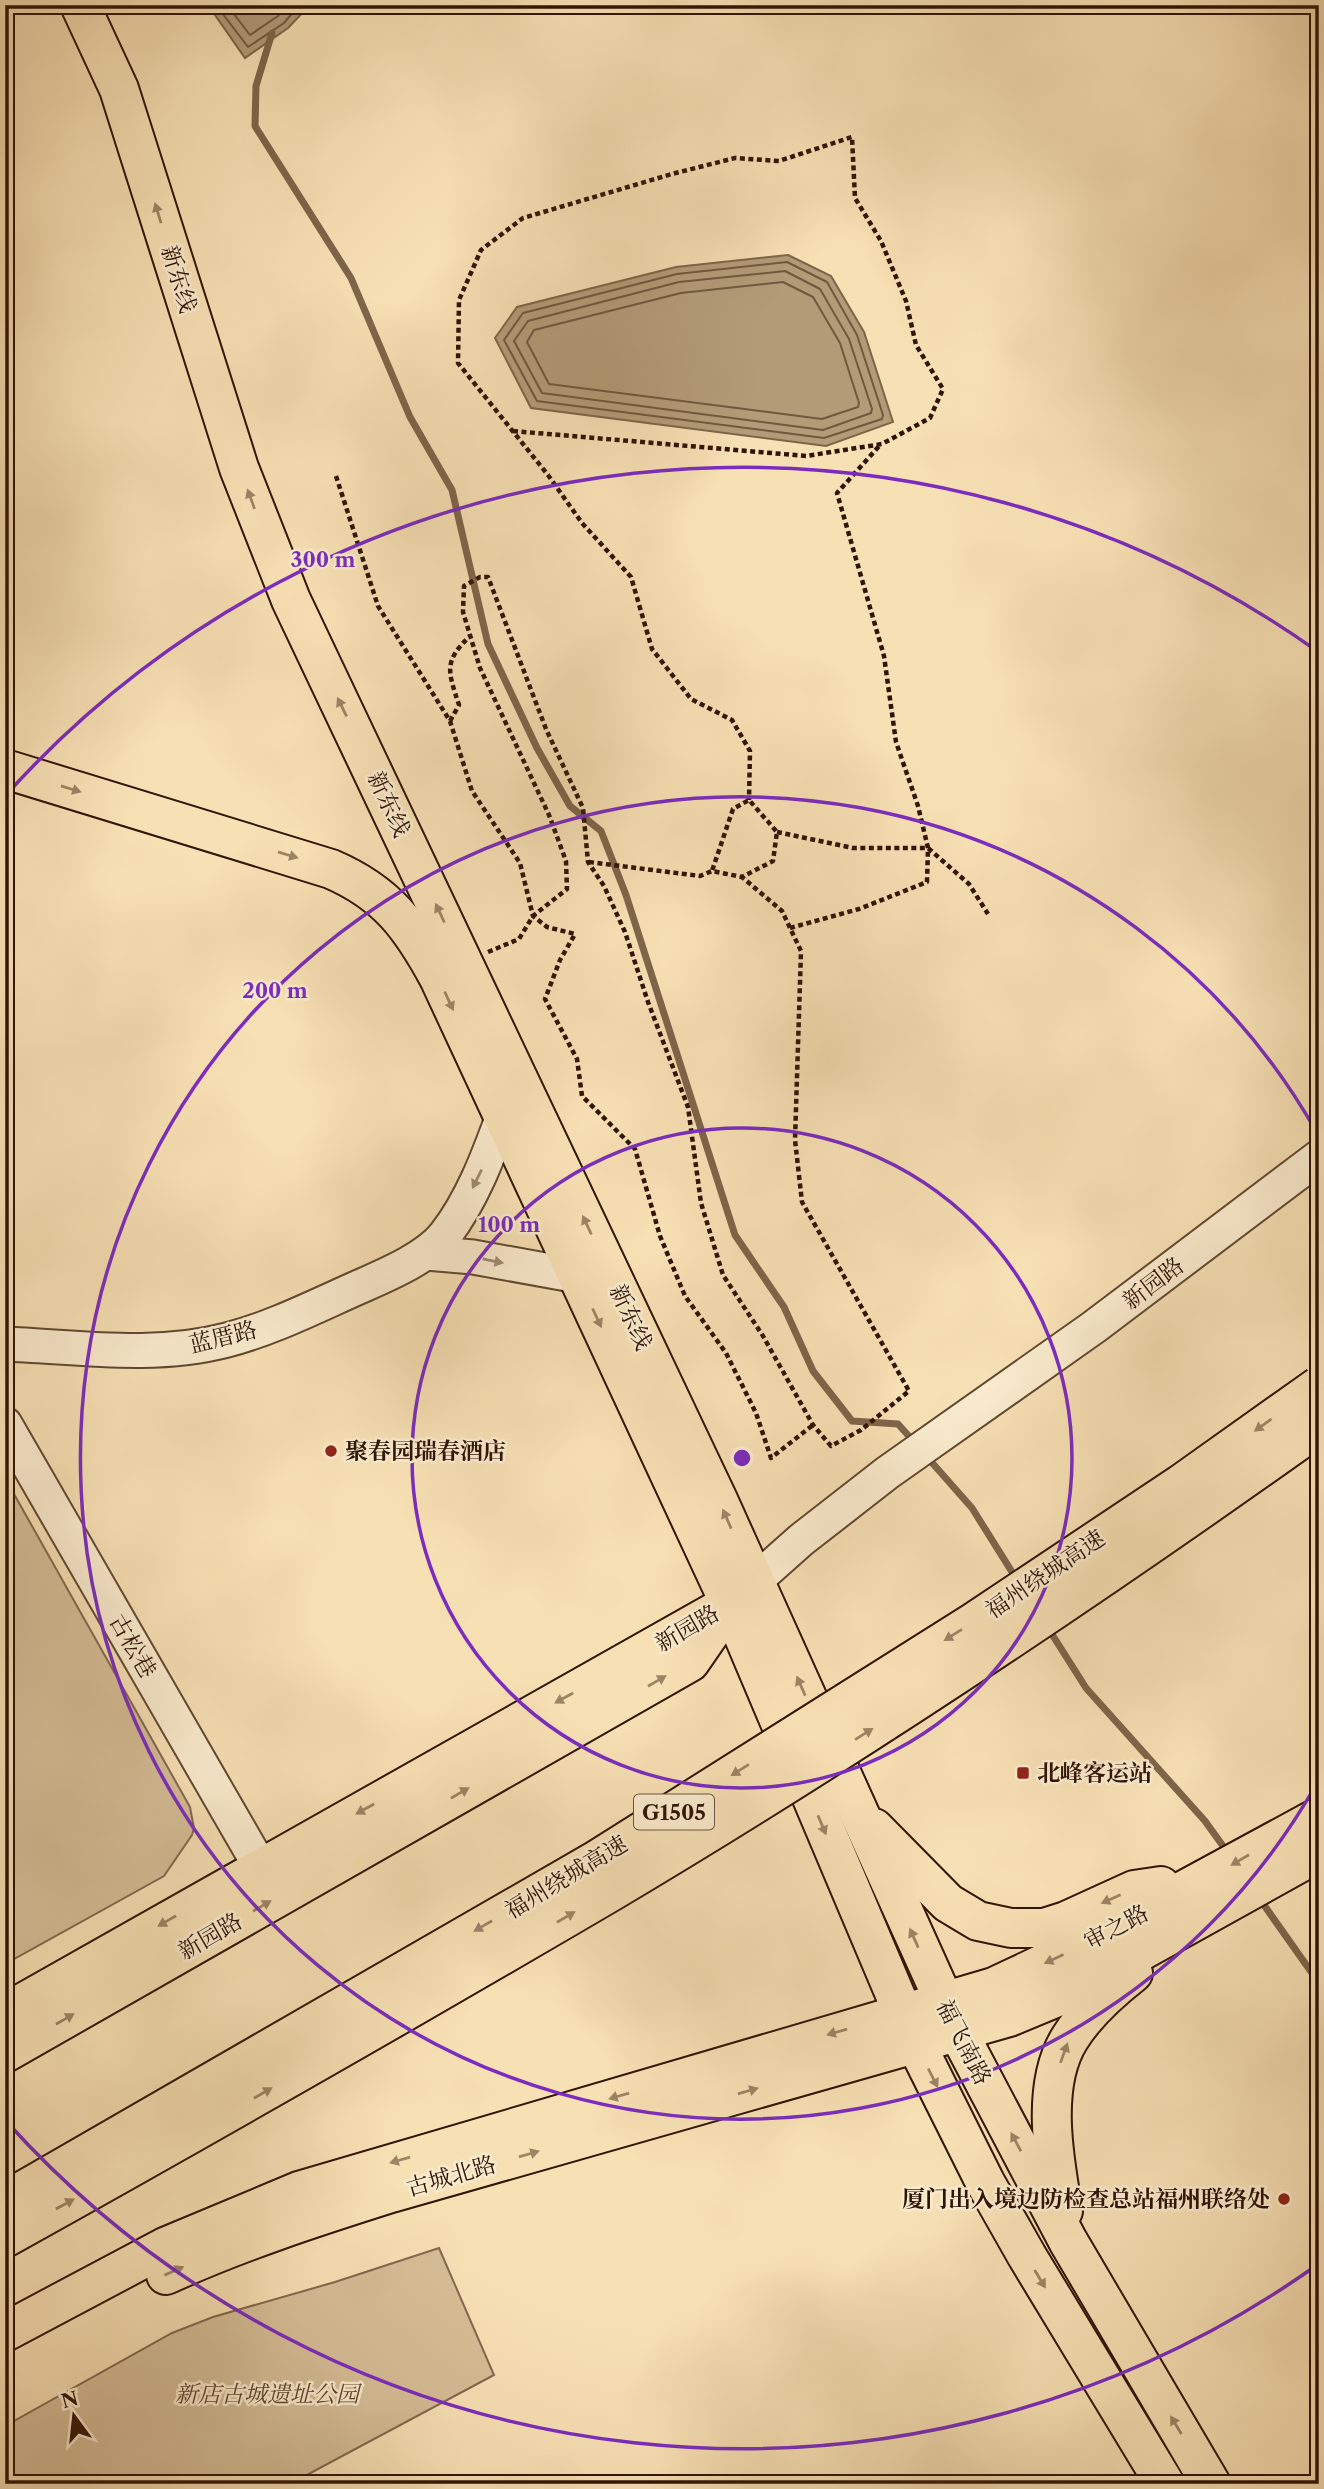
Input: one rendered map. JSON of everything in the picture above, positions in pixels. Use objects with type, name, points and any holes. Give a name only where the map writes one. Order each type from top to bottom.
[{"type":"main road","name":"新东线","points":[[80,5],[119,89],[239,468],[274,561],[464,962],[512,1101],[578,1276],[742,1592]]},
{"type":"main road","name":"新东线","points":[[5,769],[312,862],[347,876],[380,896],[404,921],[423,948],[512,1101],[742,1592]]},
{"type":"main road","name":"福州绕城高速","points":[[5,2201],[595,1861],[974,1622],[1181,1484],[1319,1386]]},
{"type":"main road","name":"福州绕城高速","points":[[5,2238],[252,2100],[638,1875],[923,1696],[1160,1540],[1319,1426]]},
{"type":"main road","name":"福飞南路","points":[[742,1592],[857,1811],[951,2017],[1068,2241],[1211,2484]]},
{"type":"main road","name":"福飞南路","points":[[742,1592],[909,2029],[985,2182],[1021,2246],[1166,2484]]},
{"type":"main road","name":"新园路","points":[[5,2013],[742,1592]]},
{"type":"main road","name":"新园路","points":[[5,2053],[690,1662],[742,1592]]},
{"type":"main road","points":[[857,1811],[948,1903],[978,1921],[1011,1927],[1044,1928],[1066,1921],[1133,1890],[1210,1894]]},
{"type":"main road","name":"审之路","points":[[909,2029],[951,2017],[1009,2017],[1062,1995],[1210,1894],[1297,1852],[1319,1817]]},
{"type":"main road","points":[[1068,2241],[1056,2174],[1052,2123],[1054,2079],[1069,2039],[1108,1992],[1210,1894]]},
{"type":"main road","name":"古城北路","points":[[5,2332],[165,2247],[299,2192],[909,2029]]},
{"type":"main road","name":"古城北路","points":[[5,2360],[153,2280],[214,2254],[391,2193],[909,2029]]},
{"type":"street","points":[[426,1253],[444,1236],[470,1195],[512,1101]]},
{"type":"street","name":"新园路","points":[[742,1592],[801,1540],[887,1473],[1094,1327],[1319,1157]]},
{"type":"street","points":[[426,1253],[473,1257],[578,1276]]},
{"type":"street","name":"蓝厝路","points":[[5,1343],[139,1350],[197,1346],[228,1340],[290,1318],[426,1253]]},
{"type":"street","name":"古松巷","points":[[5,1424],[261,1868]]},
{"type":"path","points":[[790,928],[859,909],[927,882],[928,848],[918,806],[896,742],[884,656],[836,493],[882,444],[930,418],[943,389],[916,345],[906,301],[881,241],[855,198],[852,137],[779,161],[735,158],[523,218],[481,250],[459,300],[458,363],[582,523],[631,577],[652,649],[691,699],[732,720],[750,751],[749,800],[777,832],[853,848],[928,848],[969,884],[988,914]]},
{"type":"path","points":[[513,431],[806,456],[882,444]]},
{"type":"path","points":[[336,476],[378,606],[450,721],[472,791],[520,863],[533,916],[547,927],[575,934],[560,960],[545,999],[577,1059],[582,1096],[635,1149],[660,1236],[685,1296],[726,1353],[756,1412],[771,1458],[813,1425]]},
{"type":"path","points":[[464,962],[519,939],[533,916],[567,889],[566,861],[550,815],[481,668],[463,612],[464,586],[480,577],[488,577],[546,729],[583,808],[588,862],[604,886],[625,932],[688,1107],[701,1203],[723,1275],[763,1336],[813,1425],[831,1446],[861,1430],[881,1414],[909,1391],[802,1202],[795,1140],[800,951],[782,911],[742,877],[712,871],[700,876],[588,862]]},
{"type":"path","points":[[450,721],[459,705],[448,672],[456,650],[470,636]]},
{"type":"path","points":[[712,871],[733,809],[749,800]]},
{"type":"path","points":[[742,877],[773,861],[777,832]]},
{"type":"green space","points":[[5,1478],[190,1807],[194,1828],[164,1876],[5,1964]]},
{"type":"green space","name":"新店古城遗址公园","points":[[439,2248],[494,2375],[290,2484],[5,2484],[5,2426],[172,2333],[213,2317],[335,2282]]},
{"type":"water","points":[[208,5],[310,5],[288,28],[245,58]]},
{"type":"water","points":[[788,255],[831,276],[864,332],[893,422],[826,446],[531,408],[495,338],[517,307],[676,267]]},
{"type":"waterway","points":[[272,33],[256,86],[255,126],[351,278],[410,417],[452,490],[488,644],[537,748],[570,806],[601,831],[626,895],[735,1235],[784,1307],[813,1371],[852,1421],[898,1424],[915,1443]]},
{"type":"waterway","points":[[927,1457],[972,1508],[1017,1580]]},
{"type":"waterway","points":[[1048,1628],[1086,1688],[1205,1821],[1228,1853]]},
{"type":"waterway","points":[[1259,1898],[1319,1983]]},
{"type":"place","name":"聚春园瑞春酒店","points":[[331,1451]]},
{"type":"place","name":"北峰客运站","points":[[1023,1773]]},
{"type":"place","name":"厦门出入境边防检查总站福州联络处","points":[[1284,2199]]}]
